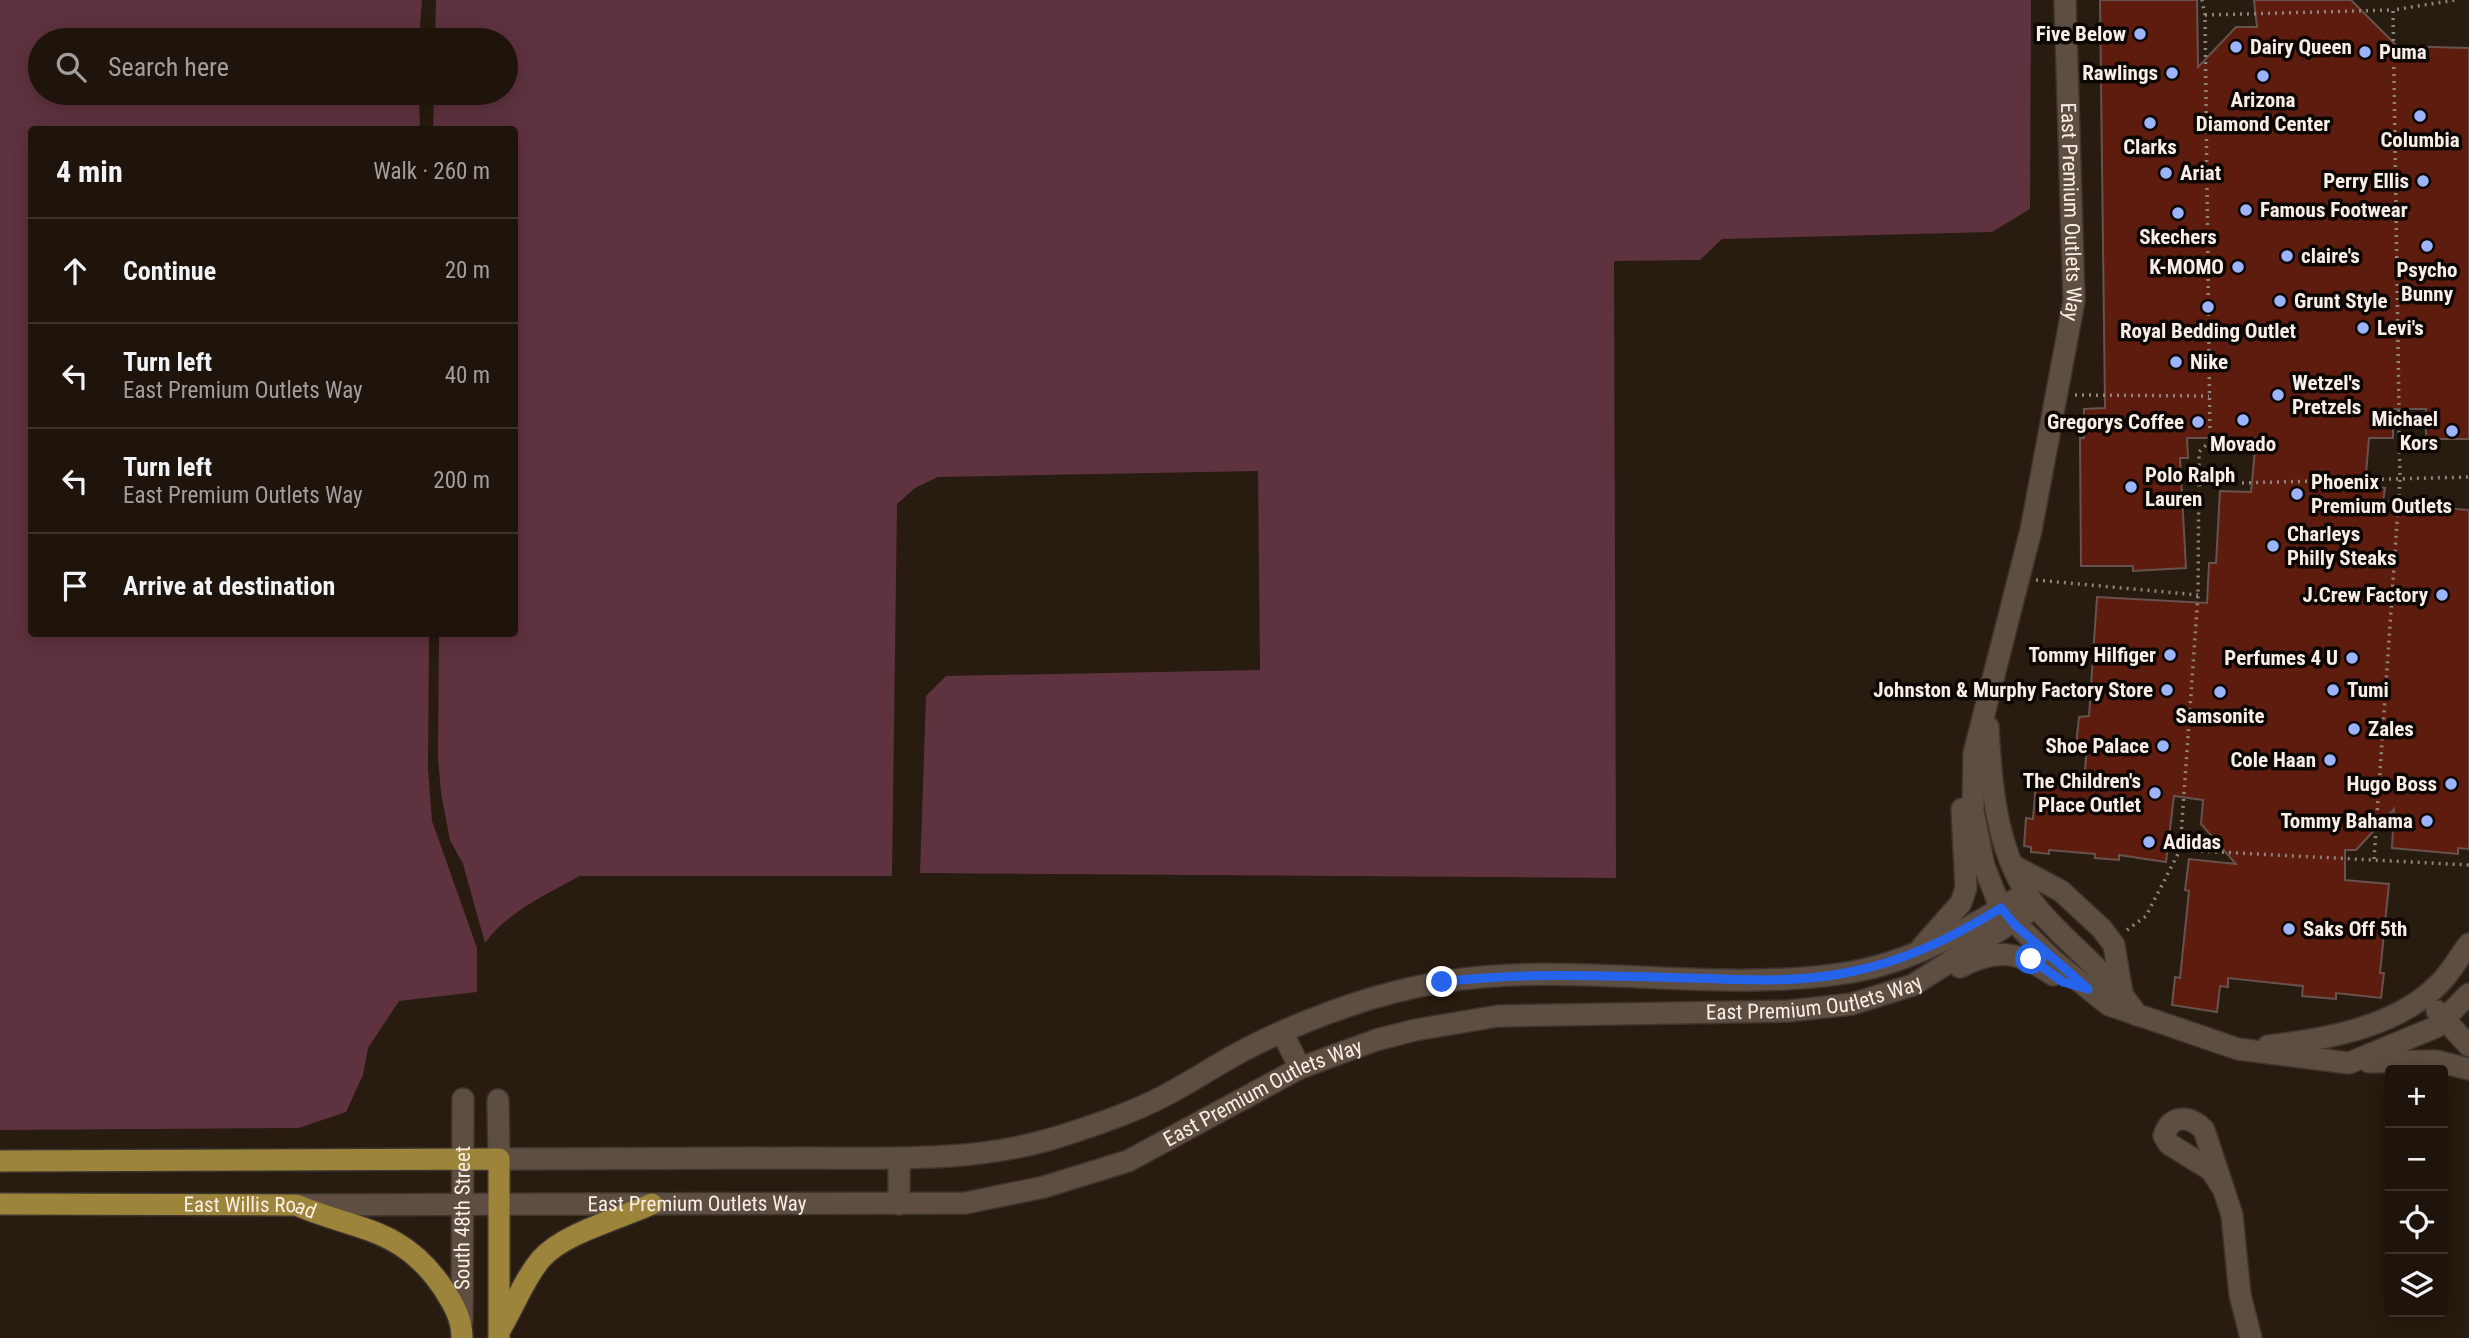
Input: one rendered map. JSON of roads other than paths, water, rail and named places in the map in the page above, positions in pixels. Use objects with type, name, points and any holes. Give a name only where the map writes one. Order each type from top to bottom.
[{"type":"main road","points":[[0,1161],[499,1159]]},
{"type":"main road","name":"South 48th Street","points":[[499,1159],[499,1335]]},
{"type":"main road","name":"East Willis Road","points":[[0,1204],[296,1205]]},
{"type":"main road","points":[[499,1335],[533,1270],[551,1249],[568,1238],[652,1204]]},
{"type":"main road","points":[[296,1205],[338,1223],[380,1232],[406,1246],[435,1277],[462,1330]]},
{"type":"street","name":"East Premium Outlets Way","points":[[2065,0],[2074,301],[2019,579],[1974,753],[1973,811],[1984,866],[2007,916],[2109,1005],[2238,1049],[2349,1063],[2386,1049],[2445,1020],[2467,1004]]},
{"type":"street","name":"East Premium Outlets Way","points":[[1987,707],[1991,777],[1998,822],[2014,866],[2031,900],[2122,993],[2137,1015]]},
{"type":"street","points":[[1915,954],[1951,916],[1961,903],[1966,888],[1962,788],[1974,753]]},
{"type":"street","points":[[2014,866],[2061,891],[2111,941],[2122,993]]},
{"type":"street","name":"East Premium Outlets Way","points":[[499,1204],[965,1203],[1044,1187],[1105,1169],[1146,1152],[1300,1068],[1415,1030],[1498,1016],[1789,1011],[1852,1003],[1913,985],[2031,900]]},
{"type":"street","name":"East Premium Outlets Way","points":[[499,1159],[899,1158],[981,1152],[1060,1137],[1161,1098],[1282,1032],[1361,1001],[1463,979],[1542,975],[1775,979],[1847,973],[1915,954],[2007,916]]},
{"type":"street","name":"East Premium Outlets Way","points":[[2238,1049],[2312,1040],[2371,1025],[2423,998],[2441,982],[2469,944]]},
{"type":"street","points":[[1913,985],[1965,964],[2005,954],[2031,959],[2063,982],[2088,989]]},
{"type":"street","points":[[2441,982],[2467,1004]]},
{"type":"street","points":[[2423,998],[2469,1046]]},
{"type":"street","points":[[1282,1032],[1300,1068]]},
{"type":"street","points":[[2349,1063],[2436,1061],[2469,1069]]},
{"type":"street","name":"South 48th Street","points":[[462,1330],[463,1098]]},
{"type":"street","name":"South 48th Street","points":[[498,1100],[499,1159]]},
{"type":"street","points":[[899,1158],[899,1204]]},
{"type":"street","points":[[2224,1190],[2232,1214],[2240,1295],[2251,1338]]},
{"type":"street","name":"East Willis Road","points":[[296,1205],[499,1204]]},
{"type":"place","name":"Five Below","points":[[2140,34]]},
{"type":"place","name":"Dairy Queen","points":[[2236,47]]},
{"type":"place","name":"Puma","points":[[2365,52]]},
{"type":"place","name":"Rawlings","points":[[2172,73]]},
{"type":"place","name":"Arizona Diamond Center","points":[[2263,76]]},
{"type":"place","name":"Columbia","points":[[2420,116]]},
{"type":"place","name":"Clarks","points":[[2150,123]]},
{"type":"place","name":"Ariat","points":[[2166,173]]},
{"type":"place","name":"Perry Ellis","points":[[2423,181]]},
{"type":"place","name":"Famous Footwear","points":[[2246,210]]},
{"type":"place","name":"Skechers","points":[[2178,213]]},
{"type":"place","name":"Psycho Bunny","points":[[2427,246]]},
{"type":"place","name":"claire's","points":[[2287,256]]},
{"type":"place","name":"K-MOMO","points":[[2238,267]]},
{"type":"place","name":"Grunt Style","points":[[2280,301]]},
{"type":"place","name":"Royal Bedding Outlet","points":[[2208,307]]},
{"type":"place","name":"Levi's","points":[[2363,328]]},
{"type":"place","name":"Nike","points":[[2176,362]]},
{"type":"place","name":"Wetzel's Pretzels","points":[[2278,395]]},
{"type":"place","name":"Movado","points":[[2243,420]]},
{"type":"place","name":"Gregorys Coffee","points":[[2198,422]]},
{"type":"place","name":"Michael Kors","points":[[2452,431]]},
{"type":"place","name":"Polo Ralph Lauren","points":[[2131,487]]},
{"type":"place","name":"Phoenix Premium Outlets","points":[[2297,494]]},
{"type":"place","name":"Charleys Philly Steaks","points":[[2273,546]]},
{"type":"place","name":"J.Crew Factory","points":[[2442,595]]},
{"type":"place","name":"Tommy Hilfiger","points":[[2170,655]]},
{"type":"place","name":"Perfumes 4 U","points":[[2352,658]]},
{"type":"place","name":"Johnston & Murphy Factory Store","points":[[2167,690]]},
{"type":"place","name":"Tumi","points":[[2333,690]]},
{"type":"place","name":"Samsonite","points":[[2220,692]]},
{"type":"place","name":"Zales","points":[[2354,729]]},
{"type":"place","name":"Shoe Palace","points":[[2163,746]]},
{"type":"place","name":"Cole Haan","points":[[2330,760]]},
{"type":"place","name":"Hugo Boss","points":[[2451,784]]},
{"type":"place","name":"The Children's Place Outlet","points":[[2155,793]]},
{"type":"place","name":"Tommy Bahama","points":[[2427,821]]},
{"type":"place","name":"Adidas","points":[[2149,842]]},
{"type":"place","name":"Saks Off 5th","points":[[2289,929]]}]
